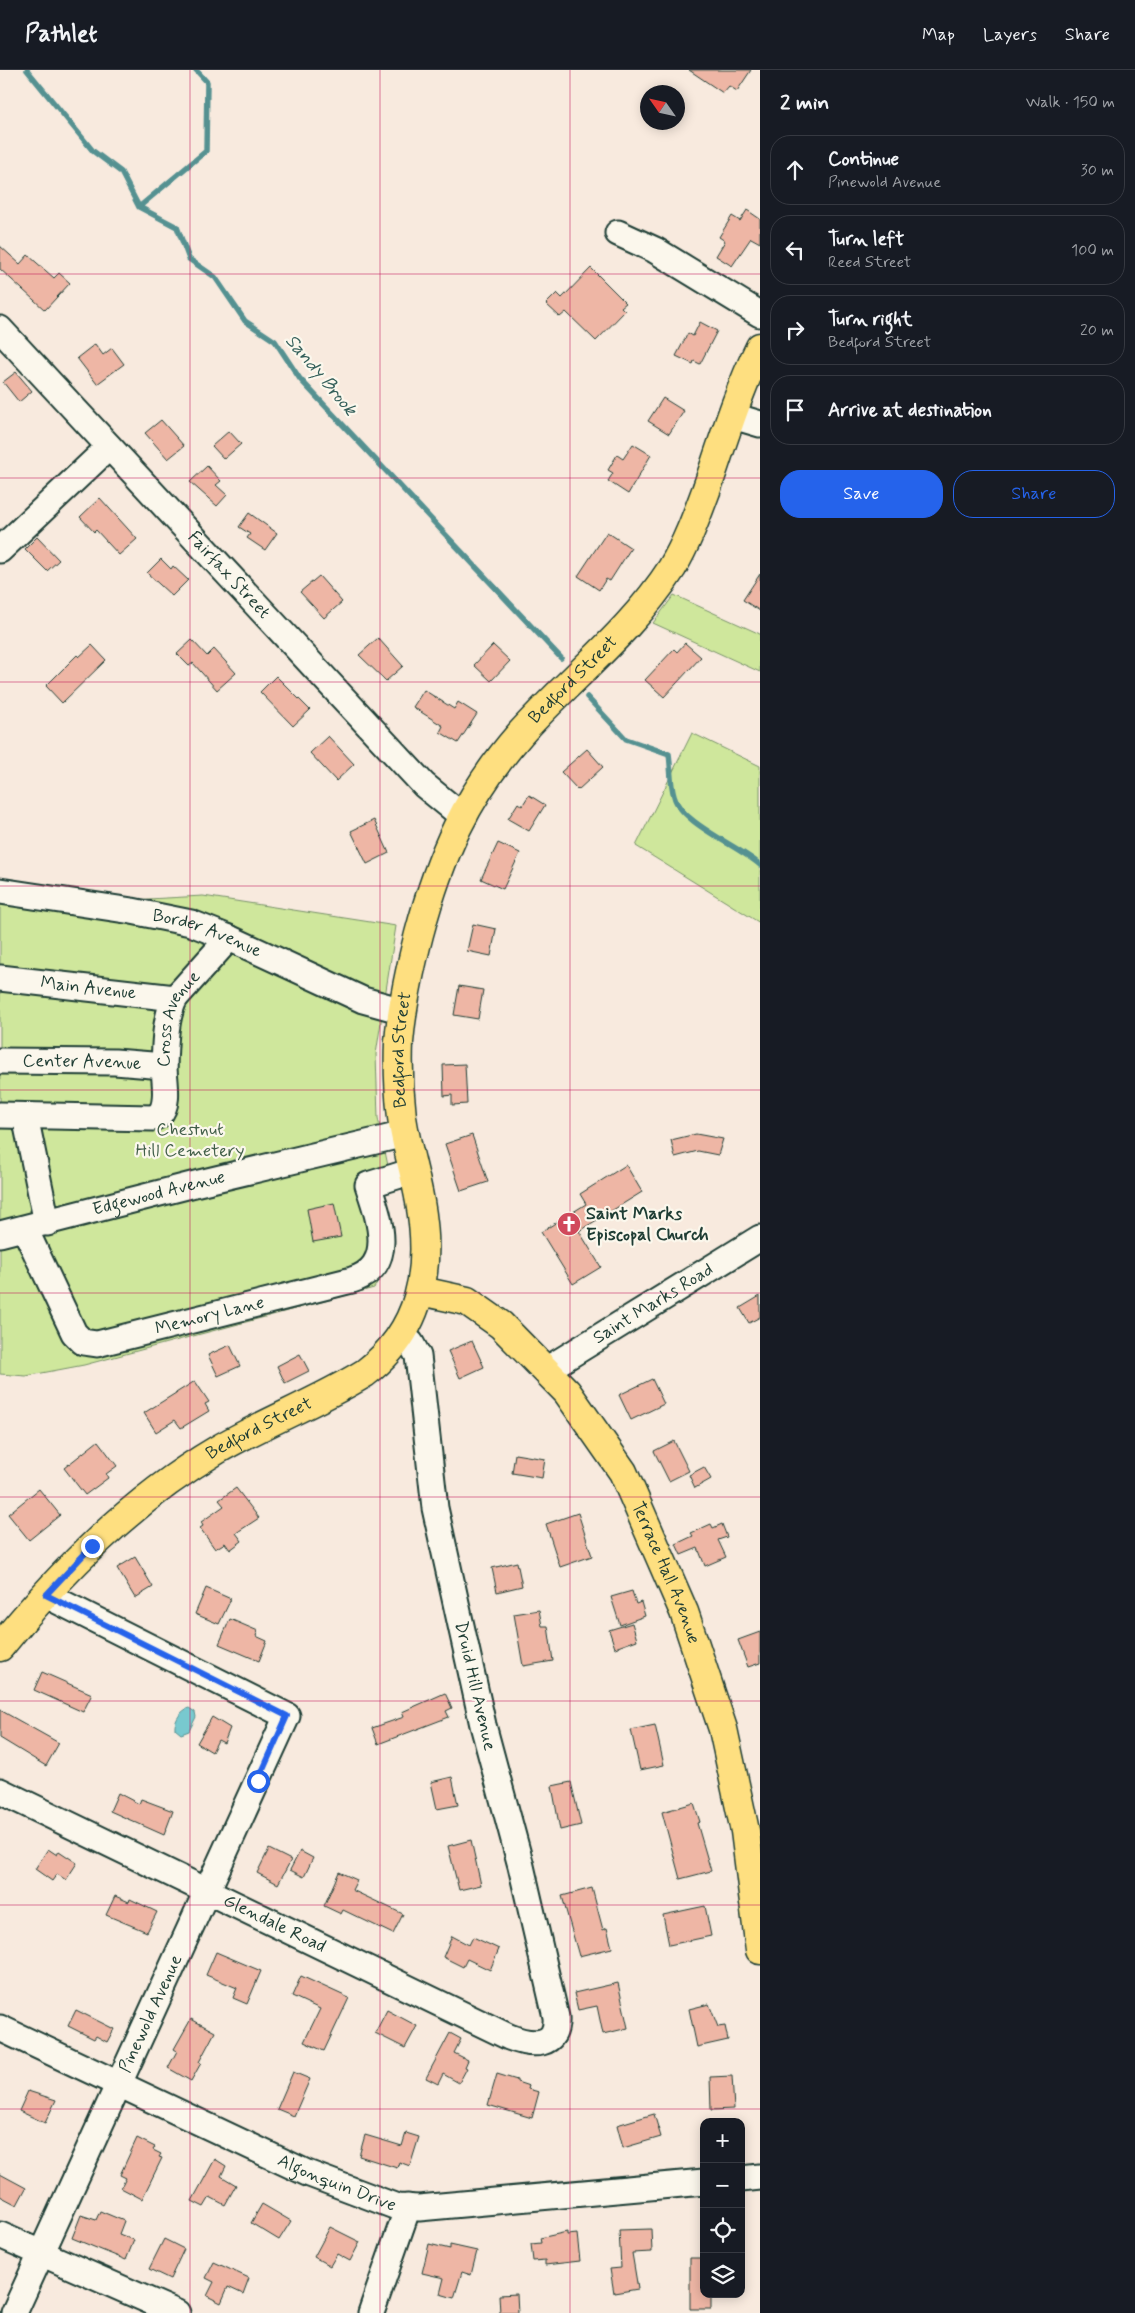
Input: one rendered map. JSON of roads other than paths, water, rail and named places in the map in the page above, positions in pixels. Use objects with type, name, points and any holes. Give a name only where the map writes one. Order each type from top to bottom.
[{"type":"main road","name":"Bedford Street","points":[[0,1647],[92,1546],[142,1500],[217,1450],[350,1382],[385,1356],[401,1336],[411,1319],[421,1291],[425,1251],[424,1228],[405,1134],[399,1075],[399,1042],[415,950],[431,890],[448,843],[486,776],[521,733],[629,624],[673,567],[692,528],[760,347]]},
{"type":"main road","name":"Terrace Hall Avenue","points":[[421,1291],[464,1300],[477,1306],[501,1325],[546,1370],[587,1418],[623,1472],[646,1520],[687,1620],[723,1729],[745,1831],[760,1950]]},
{"type":"street","points":[[618,233],[662,254],[760,314]]},
{"type":"street","name":"Fairfax Street","points":[[0,330],[424,784],[462,816]]},
{"type":"street","points":[[733,416],[760,424]]},
{"type":"street","points":[[0,550],[109,447]]},
{"type":"street","name":"Border Avenue","points":[[0,891],[149,914],[191,923],[229,938],[363,1000],[403,1011]]},
{"type":"street","name":"Cross Avenue","points":[[25,1116],[153,1118],[161,1114],[164,1106],[164,1066],[169,1013],[176,998],[229,938]]},
{"type":"street","name":"Main Avenue","points":[[0,978],[176,998]]},
{"type":"street","name":"Center Avenue","points":[[0,1061],[115,1062],[164,1066]]},
{"type":"street","points":[[0,1115],[25,1116]]},
{"type":"street","name":"Memory Lane","points":[[25,1116],[36,1226],[74,1333],[83,1342],[96,1344],[352,1280],[366,1274],[377,1261],[381,1246],[379,1220],[368,1185],[413,1170]]},
{"type":"street","name":"Edgewood Avenue","points":[[0,1234],[405,1134]]},
{"type":"street","name":"Saint Marks Road","points":[[546,1370],[760,1238]]},
{"type":"street","name":"Druid Hill Avenue","points":[[401,1336],[411,1343],[418,1356],[435,1508],[483,1725],[521,1866],[556,2017],[557,2026],[551,2037]]},
{"type":"street","name":"Pinewold Avenue","points":[[14,2313],[287,1716],[46,1595]]},
{"type":"street","name":"Glendale Road","points":[[0,1791],[509,2037],[522,2042],[543,2042],[551,2037]]},
{"type":"street","name":"Algonquin Drive","points":[[0,2028],[307,2174],[397,2207],[419,2208],[700,2182]]},
{"type":"street","points":[[745,2179],[760,2177]]},
{"type":"street","points":[[371,2313],[408,2207]]},
{"type":"street","points":[[0,2235],[177,2313]]},
{"type":"water","points":[[189,1708],[195,1712],[196,1717],[189,1731],[181,1734],[175,1729],[177,1719],[181,1713]]},
{"type":"waterway","name":"Sandy Brook","points":[[27,70],[93,151],[121,172],[139,207],[177,227],[189,259],[215,277],[245,321],[275,341],[300,379],[561,658]]},
{"type":"waterway","points":[[139,207],[206,151],[207,82],[196,70]]},
{"type":"waterway","name":"Sandy Brook","points":[[587,697],[626,739],[669,754],[674,796],[687,816],[711,834],[760,865]]},
{"type":"place","name":"Saint Marks Episcopal Church","points":[[569,1224]]},
{"type":"park label","name":"Chestnut Hill Cemetery","points":[[190,1140]]}]
